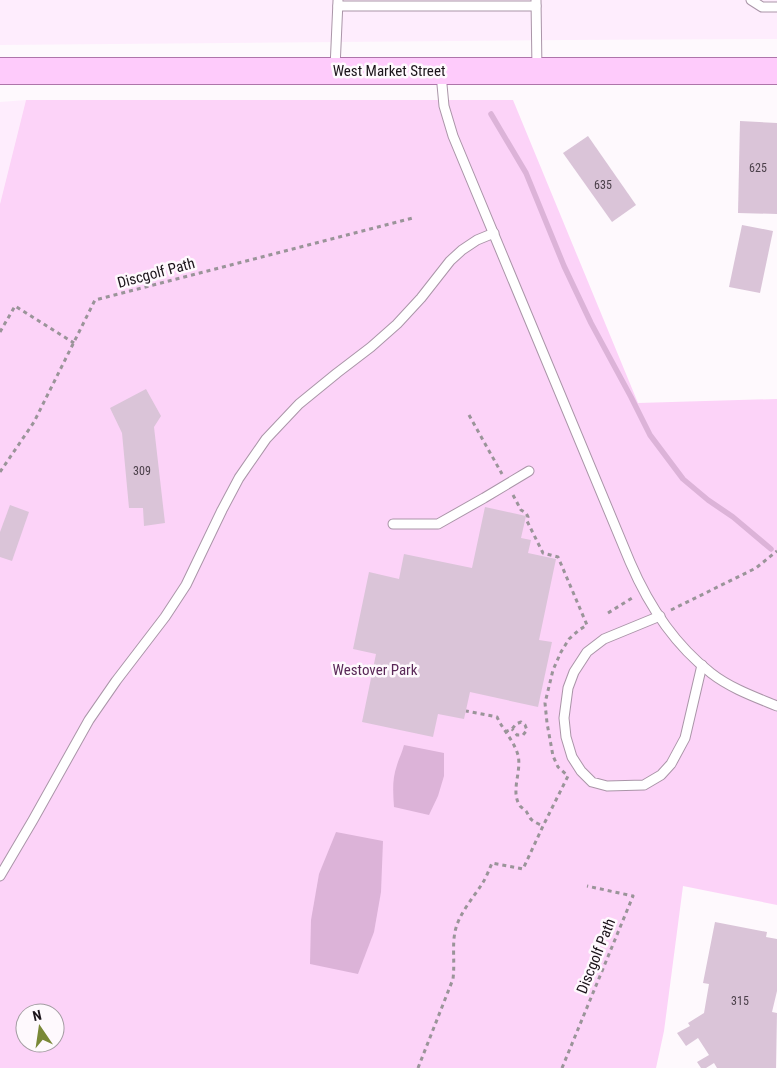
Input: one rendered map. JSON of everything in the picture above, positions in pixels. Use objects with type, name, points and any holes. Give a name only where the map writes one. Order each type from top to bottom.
[{"type":"main road","name":"West Market Street","points":[[0,71],[777,71]]},
{"type":"lane","points":[[751,0],[762,7],[777,7]]},
{"type":"lane","points":[[335,71],[338,3],[536,3],[537,71]]},
{"type":"lane","points":[[441,72],[447,120],[453,136],[642,587],[660,616],[682,645],[712,674],[777,706]]},
{"type":"lane","points":[[0,876],[89,720],[116,680],[174,604],[196,565],[239,478],[266,439],[298,404],[378,342],[398,324],[450,261],[462,250],[477,240],[494,233]]},
{"type":"lane","points":[[393,524],[438,524],[529,471]]},
{"type":"lane","points":[[660,616],[604,639],[587,652],[574,672],[568,688],[564,718],[566,737],[572,757],[581,771],[592,782],[607,786],[644,785],[661,775],[671,764],[685,738],[702,665]]},
{"type":"path","name":"Discgolf Path","points":[[0,472],[34,422],[95,300],[413,218]]},
{"type":"path","points":[[0,332],[16,306],[74,343]]},
{"type":"path","points":[[418,1068],[453,978],[455,930],[462,913],[483,883],[492,863],[523,869],[568,776],[558,766],[553,756],[547,723],[546,703],[553,670],[561,652],[569,639],[587,625],[558,557],[543,553],[527,521],[526,513],[522,510],[469,415]]},
{"type":"path","points":[[660,616],[756,568],[777,551]]},
{"type":"path","points":[[608,613],[632,598]]},
{"type":"path","points":[[466,711],[497,717],[519,758],[517,799],[532,820],[543,826]]},
{"type":"path","points":[[505,732],[521,722],[526,725],[527,730],[523,736],[517,735],[512,729]]},
{"type":"path","name":"Discgolf Path","points":[[562,1068],[633,896],[587,886]]},
{"type":"shaded area","points":[[0,0],[777,0],[777,39],[0,45]]},
{"type":"shaded area","points":[[26,100],[0,204],[0,102]]},
{"type":"shaded area","points":[[404,745],[444,753],[444,776],[438,796],[429,815],[394,807],[394,775]]},
{"type":"shaded area","points":[[336,832],[383,841],[381,892],[374,932],[358,974],[310,964],[311,920],[319,874]]},
{"type":"green space","name":"Westover Park","points":[[26,100],[513,100],[638,403],[777,399],[777,905],[683,886],[664,1031],[656,1068],[0,1068],[0,204]]},
{"type":"building","points":[[740,121],[777,123],[777,214],[738,213]]},
{"type":"building","points":[[588,136],[636,205],[612,222],[563,153]]},
{"type":"building","points":[[742,225],[773,231],[760,293],[729,287]]},
{"type":"building","points":[[146,389],[161,416],[154,427],[165,523],[144,526],[143,508],[129,508],[122,433],[110,408]]},
{"type":"building","points":[[10,505],[29,512],[12,561],[0,557],[0,532]]},
{"type":"building","points":[[485,507],[526,516],[521,538],[531,540],[528,553],[556,559],[539,640],[552,642],[538,707],[470,692],[464,719],[438,714],[433,737],[362,722],[376,654],[353,649],[369,572],[399,579],[404,554],[472,568]]},
{"type":"building","points":[[715,922],[767,932],[766,937],[777,939],[777,991],[772,1012],[777,1013],[776,1068],[717,1068],[714,1063],[706,1068],[701,1068],[697,1062],[709,1055],[698,1038],[686,1046],[677,1033],[690,1026],[688,1023],[704,1013],[709,984],[703,983]]},
{"type":"waterway","points":[[491,114],[526,173],[564,266],[591,323],[650,435],[683,479],[771,549]]}]
